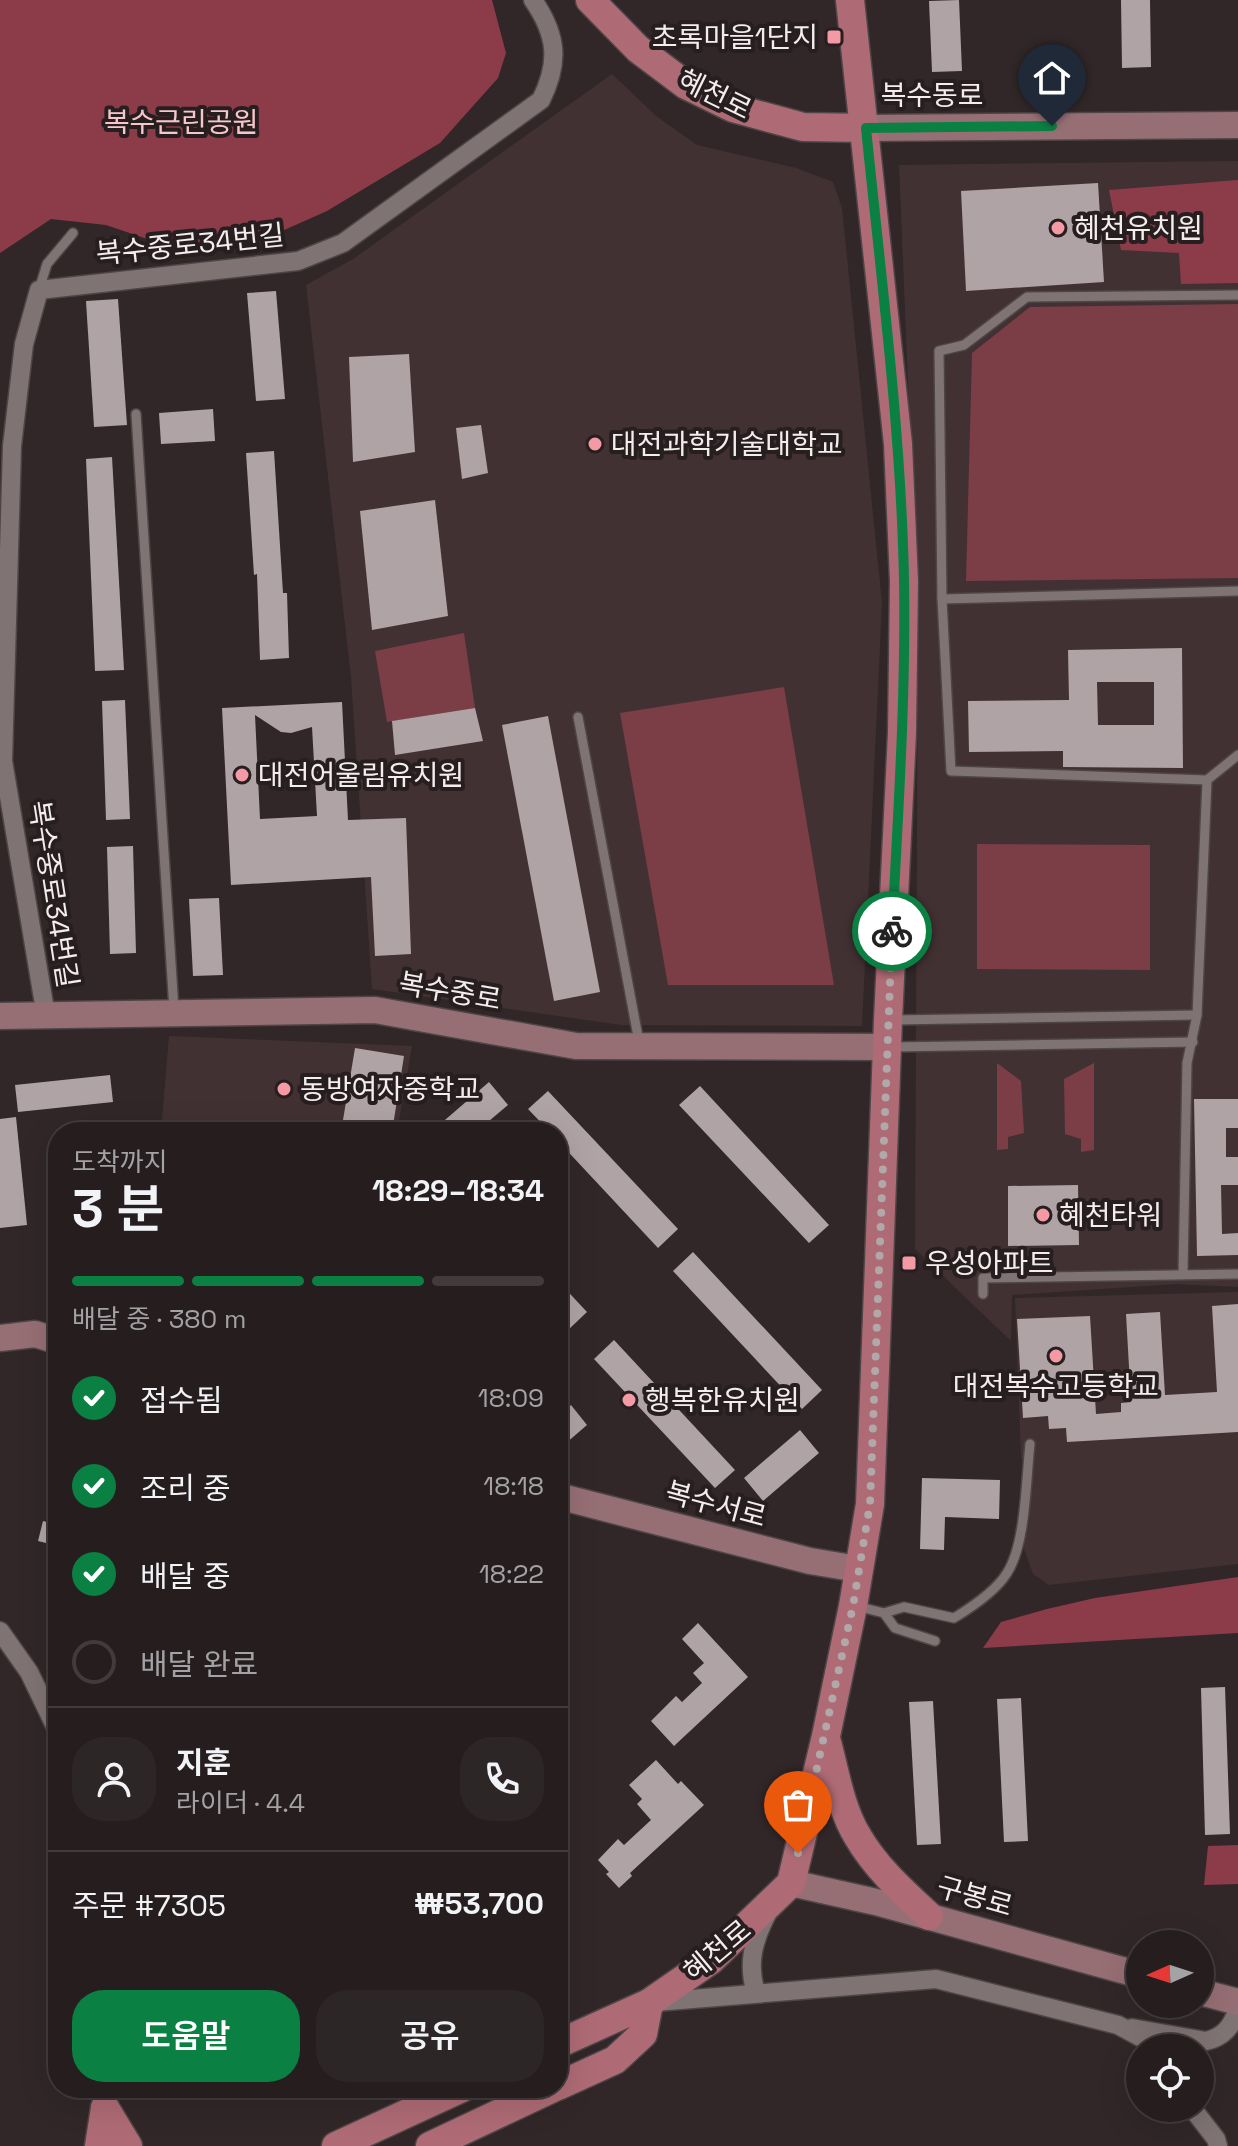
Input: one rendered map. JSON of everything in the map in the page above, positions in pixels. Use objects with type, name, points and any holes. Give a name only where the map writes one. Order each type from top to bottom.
[{"type":"main road","name":"혜천로","points":[[590,0],[638,49],[686,85],[733,108],[803,127],[866,128]]},
{"type":"main road","points":[[782,1892],[826,1736],[870,1504],[902,733],[904,581],[898,444],[850,0]]},
{"type":"main road","name":"복수동로","points":[[866,128],[1238,125]]},
{"type":"main road","name":"복수중로","points":[[0,1016],[375,1010],[576,1046],[888,1033]]},
{"type":"main road","points":[[0,1338],[35,1334],[48,1338]]},
{"type":"main road","name":"복수서로","points":[[568,1499],[810,1561],[858,1569]]},
{"type":"main road","points":[[826,1736],[856,1835],[888,1878],[929,1916]]},
{"type":"main road","name":"혜천로","points":[[568,2039],[649,2003],[711,1960],[782,1892]]},
{"type":"main road","name":"구봉로","points":[[782,1892],[929,1916],[1126,1971]]},
{"type":"main road","points":[[1214,1996],[1238,2002]]},
{"type":"main road","points":[[568,2081],[615,2060],[643,2034],[649,2003]]},
{"type":"main road","points":[[99,2146],[104,2098]]},
{"type":"main road","points":[[104,2098],[128,2146]]},
{"type":"main road","points":[[336,2146],[440,2098]]},
{"type":"main road","points":[[430,2146],[532,2098]]},
{"type":"street","name":"복수중로34번길","points":[[46,1016],[3,761],[6,446],[24,344],[39,290],[298,261],[343,243],[541,100],[551,80],[555,53],[546,19],[533,0]]},
{"type":"street","points":[[0,1631],[29,1672],[48,1711]]},
{"type":"street","points":[[756,1993],[750,1975],[751,1954],[782,1892]]},
{"type":"street","points":[[649,2003],[936,1979],[1118,2025],[1206,2041],[1218,2038],[1232,2025],[1238,2009]]},
{"type":"street","points":[[1118,2025],[1135,2034]]},
{"type":"street","points":[[104,2098],[110,2146]]},
{"type":"street","points":[[1203,2122],[1218,2146]]},
{"type":"lane","points":[[39,290],[47,264],[73,233]]},
{"type":"lane","points":[[1238,295],[1027,297],[964,345],[939,351],[942,599],[951,771],[1207,780],[1238,755]]},
{"type":"lane","points":[[136,414],[174,1012]]},
{"type":"lane","points":[[942,599],[1238,591]]},
{"type":"lane","points":[[578,717],[640,1045]]},
{"type":"lane","points":[[1183,1274],[1187,1063],[1197,1015],[1207,780]]},
{"type":"lane","points":[[888,1033],[1197,1015]]},
{"type":"lane","points":[[888,1033],[1193,1042]]},
{"type":"lane","points":[[983,1294],[983,1278],[1238,1274]]},
{"type":"lane","points":[[853,1606],[884,1613],[904,1607],[954,1618],[1006,1575],[1018,1552],[1030,1444]]},
{"type":"lane","points":[[884,1613],[895,1628],[935,1641]]},
{"type":"shaded area","name":"대전과학기술대학교","points":[[612,74],[656,116],[697,145],[796,168],[833,182],[842,208],[882,603],[862,1026],[621,1025],[372,989],[351,677],[306,285],[353,259]]},
{"type":"shaded area","name":"대전과학기술대학교","points":[[1238,161],[1238,1287],[1176,1284],[1012,1295],[1011,1341],[915,1249],[918,626],[899,165]]},
{"type":"shaded area","points":[[1238,304],[1238,578],[966,581],[972,353],[1030,307]]},
{"type":"shaded area","points":[[464,633],[475,708],[387,722],[375,651]]},
{"type":"shaded area","points":[[784,687],[834,985],[668,985],[620,713]]},
{"type":"shaded area","points":[[977,844],[1150,845],[1150,970],[977,969]]},
{"type":"shaded area","name":"동방여자중학교","points":[[169,1036],[412,1046],[399,1122],[162,1122]]},
{"type":"shaded area","points":[[997,1063],[1021,1081],[1024,1133],[1008,1137],[1008,1149],[997,1150]]},
{"type":"shaded area","points":[[1094,1063],[1094,1150],[1081,1152],[1081,1139],[1065,1134],[1064,1079]]},
{"type":"shaded area","points":[[1238,1292],[1238,1564],[1049,1585],[1033,1574],[1024,1549],[1034,1463],[1021,1458],[1015,1298]]},
{"type":"green space","name":"복수근린공원","points":[[0,0],[492,0],[506,53],[498,78],[440,143],[327,211],[264,239],[165,245],[106,225],[51,219],[0,253]]},
{"type":"green space","points":[[1238,180],[1238,283],[1181,284],[1179,253],[1121,250],[1109,190]]},
{"type":"green space","points":[[1238,1577],[1238,1633],[983,1648],[1001,1622],[1047,1609],[1095,1598]]},
{"type":"green space","points":[[1238,1845],[1238,1884],[1204,1885],[1208,1846]]},
{"type":"building","points":[[959,0],[962,71],[932,72],[929,1]]},
{"type":"building","points":[[1121,0],[1150,0],[1151,67],[1122,68]]},
{"type":"building","points":[[1098,183],[1104,282],[966,291],[961,191]]},
{"type":"building","points":[[276,291],[285,399],[256,401],[247,293]]},
{"type":"building","points":[[118,299],[127,425],[94,427],[86,301]]},
{"type":"building","points":[[409,354],[415,452],[353,462],[349,357]]},
{"type":"building","points":[[213,409],[215,441],[161,444],[159,413]]},
{"type":"building","points":[[481,425],[488,473],[462,479],[456,428]]},
{"type":"building","points":[[274,451],[283,593],[287,593],[289,658],[260,660],[257,574],[254,575],[246,453]]},
{"type":"building","points":[[112,457],[124,670],[95,671],[86,459]]},
{"type":"building","points":[[435,500],[448,616],[372,630],[360,511]]},
{"type":"building","points":[[1182,648],[1183,768],[1063,767],[1063,751],[969,752],[968,701],[1069,700],[1068,650]],"holes":[[[1097,682],[1154,682],[1154,725],[1098,725]]]},
{"type":"building","points":[[125,700],[130,819],[106,820],[102,701]]},
{"type":"building","name":"대전어울림유치원","points":[[342,702],[348,820],[406,818],[411,954],[375,956],[371,877],[231,885],[222,708]],"holes":[[[255,715],[281,732],[291,733],[312,727],[317,816],[260,819]]]},
{"type":"building","points":[[475,708],[483,741],[395,755],[392,721]]},
{"type":"building","points":[[548,716],[600,992],[554,1001],[502,725]]},
{"type":"building","points":[[133,846],[136,953],[110,954],[107,847]]},
{"type":"building","points":[[219,898],[223,975],[193,976],[189,899]]},
{"type":"building","points":[[355,1048],[404,1056],[394,1122],[343,1122]]},
{"type":"building","points":[[110,1075],[113,1102],[18,1112],[15,1085]]},
{"type":"building","points":[[489,1082],[508,1105],[488,1122],[443,1122]]},
{"type":"building","points":[[700,1086],[829,1225],[809,1243],[679,1105]]},
{"type":"building","points":[[548,1091],[678,1229],[658,1248],[568,1152],[568,1122],[540,1122],[528,1109]]},
{"type":"building","points":[[1194,1099],[1238,1099],[1238,1128],[1226,1128],[1226,1157],[1238,1157],[1238,1185],[1221,1185],[1222,1234],[1238,1233],[1238,1255],[1197,1256]]},
{"type":"building","points":[[16,1117],[27,1225],[0,1228],[0,1119]]},
{"type":"building","name":"혜천타워","points":[[1078,1185],[1079,1245],[1008,1246],[1008,1186]]},
{"type":"building","points":[[693,1252],[822,1390],[802,1409],[673,1271]]},
{"type":"building","points":[[568,1292],[587,1312],[568,1330]]},
{"type":"building","name":"대전복수고등학교","points":[[1238,1304],[1238,1432],[1067,1442],[1066,1428],[1049,1429],[1048,1416],[1023,1418],[1017,1319],[1090,1316],[1096,1414],[1121,1412],[1121,1403],[1131,1402],[1126,1314],[1160,1312],[1165,1395],[1217,1392],[1212,1306]]},
{"type":"building","points":[[614,1340],[735,1470],[715,1488],[594,1359]]},
{"type":"building","points":[[571,1405],[587,1425],[568,1441],[568,1408]]},
{"type":"building","points":[[800,1430],[819,1453],[763,1501],[744,1478]]},
{"type":"building","points":[[922,1478],[1000,1480],[999,1519],[945,1517],[944,1550],[920,1549]]},
{"type":"building","points":[[43,1521],[48,1522],[48,1544],[38,1541]]},
{"type":"building","points":[[698,1623],[748,1677],[674,1746],[651,1721],[676,1696],[682,1702],[702,1683],[693,1673],[704,1663],[682,1639]]},
{"type":"building","points":[[1225,1687],[1230,1834],[1205,1835],[1201,1688]]},
{"type":"building","points":[[1021,1698],[1028,1841],[1004,1842],[997,1699]]},
{"type":"building","points":[[933,1701],[941,1844],[917,1845],[909,1702]]},
{"type":"building","points":[[656,1760],[678,1784],[681,1781],[704,1805],[630,1873],[632,1876],[619,1888],[598,1860],[618,1839],[624,1845],[651,1820],[637,1804],[642,1799],[629,1785]]},
{"type":"way so far","points":[[798,1853],[853,1606],[870,1504],[892,931]]},
{"type":"place","name":"초록마을1단지","points":[[834,37]]},
{"type":"place","name":"혜천유치원","points":[[1058,228]]},
{"type":"place","name":"대전과학기술대학교","points":[[595,444]]},
{"type":"place","name":"대전어울림유치원","points":[[242,775]]},
{"type":"place","name":"동방여자중학교","points":[[284,1089]]},
{"type":"place","name":"혜천타워","points":[[1043,1215]]},
{"type":"place","name":"우성아파트","points":[[909,1263]]},
{"type":"place","name":"대전복수고등학교","points":[[1056,1356]]},
{"type":"place","name":"행복한유치원","points":[[629,1400]]},
{"type":"route","points":[[892,931],[902,733],[904,581],[898,444],[866,128],[1052,126]]}]
